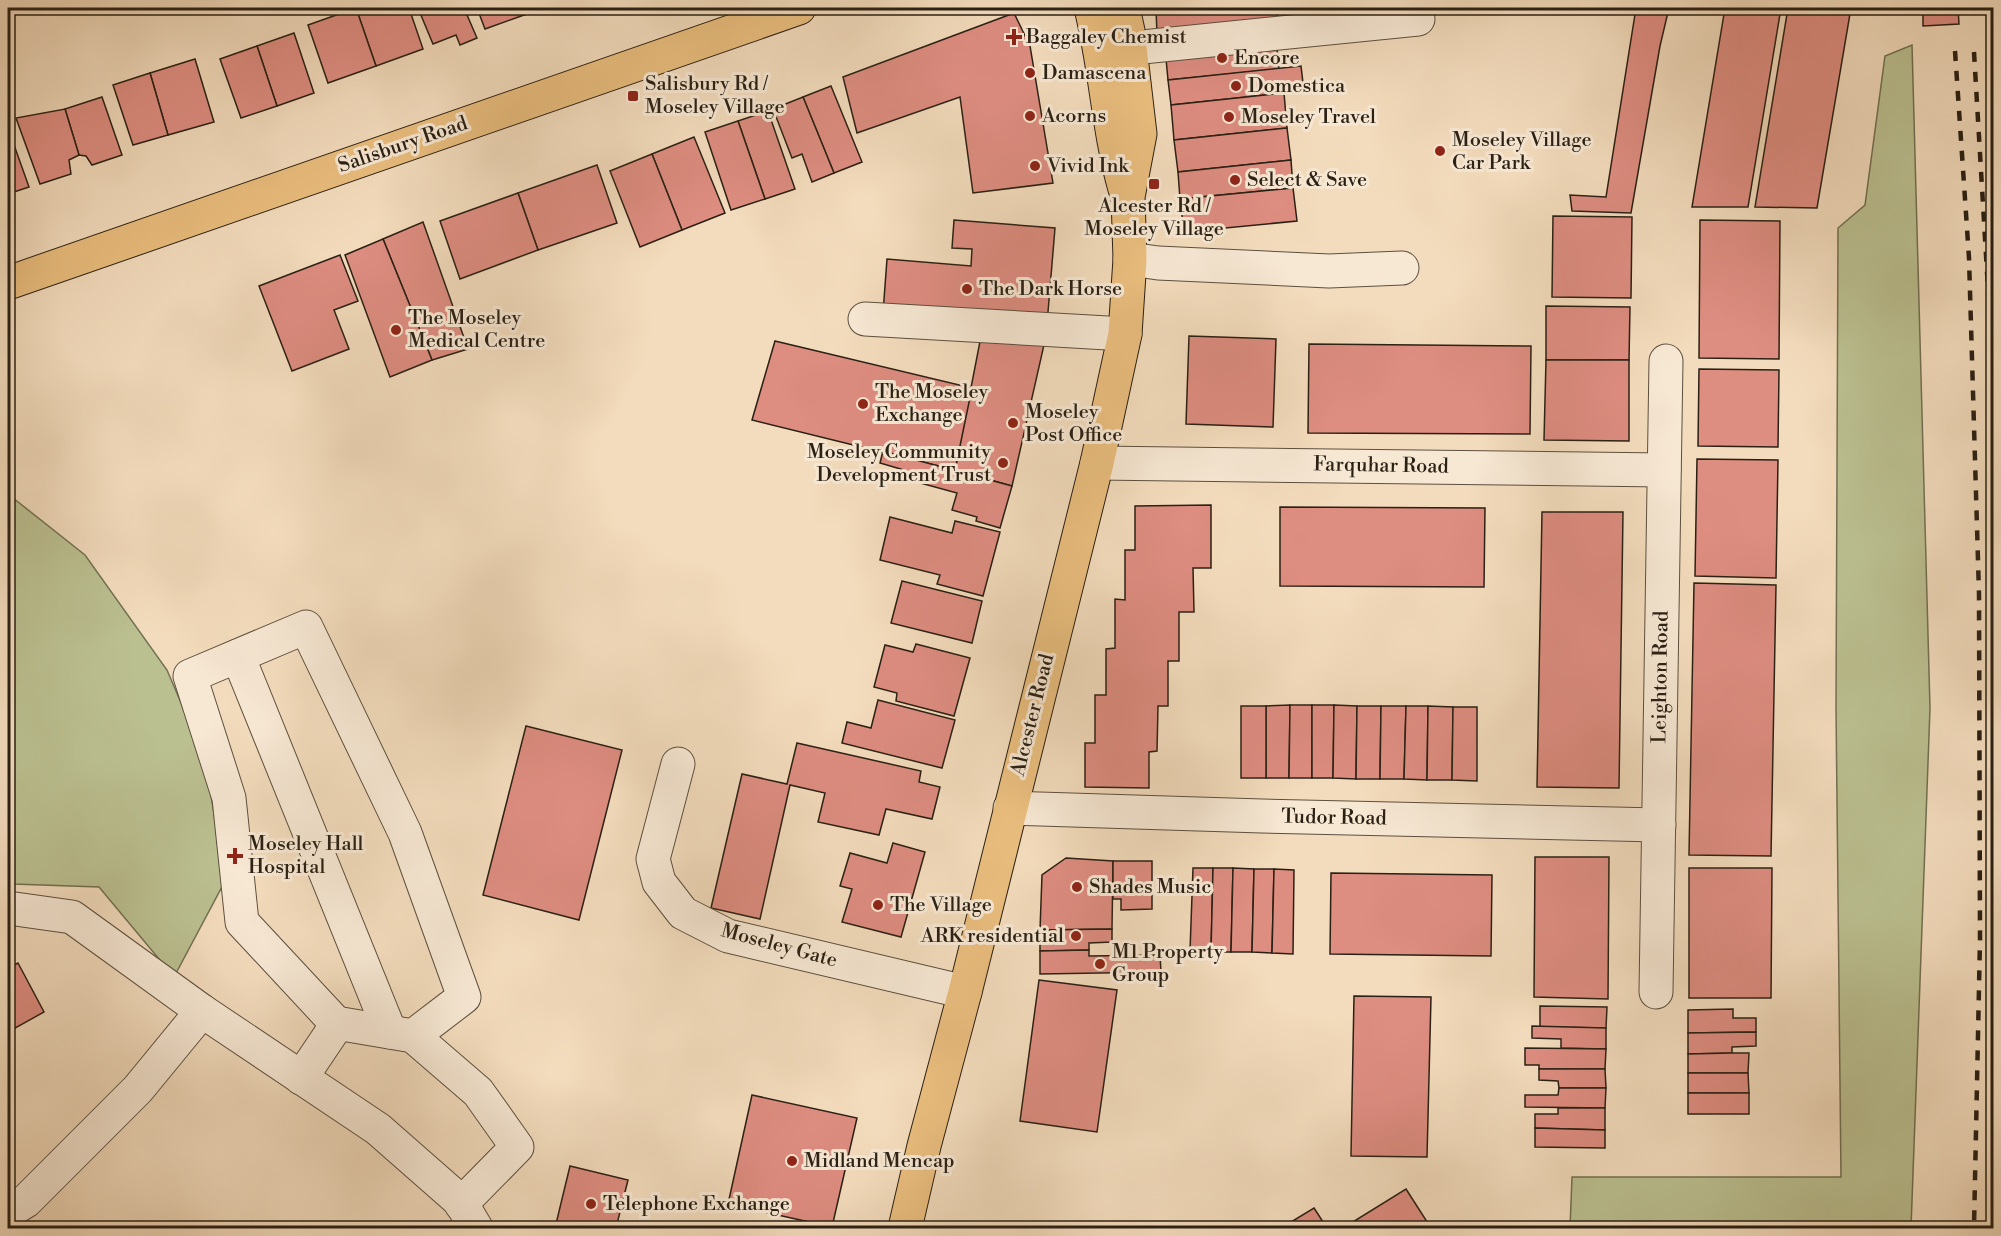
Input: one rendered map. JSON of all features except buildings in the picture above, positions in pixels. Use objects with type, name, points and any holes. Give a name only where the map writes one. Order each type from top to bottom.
[{"type":"main road","name":"Salisbury Road","points":[[8,284],[799,8]]},
{"type":"main road","name":"Alcester Road","points":[[1091,8],[1116,50]]},
{"type":"main road","name":"Alcester Road","points":[[905,1228],[1097,463],[1125,334],[1130,259],[1128,197],[1116,158],[1116,50],[1122,8]]},
{"type":"street","points":[[1116,50],[1418,19]]},
{"type":"street","points":[[1130,259],[1158,263],[1329,271],[1402,268]]},
{"type":"street","points":[[865,319],[1125,334]]},
{"type":"street","name":"Leighton Road","points":[[1656,992],[1666,361]]},
{"type":"street","name":"Farquhar Road","points":[[1097,463],[1664,470]]},
{"type":"street","points":[[8,908],[72,917],[202,1011],[378,1129],[469,1216],[517,1147],[478,1092],[402,1034],[336,1023],[242,922],[229,798],[190,676],[306,627],[405,833],[464,997],[402,1034]]},
{"type":"street","points":[[238,656],[402,1034]]},
{"type":"street","name":"Moseley Gate","points":[[678,764],[653,859],[658,882],[683,913],[728,936],[965,992]]},
{"type":"street","name":"Tudor Road","points":[[1010,808],[1659,825]]},
{"type":"street","points":[[8,1212],[26,1201],[138,1089],[202,1011]]},
{"type":"street","points":[[302,1078],[338,1023]]},
{"type":"green space","points":[[1912,45],[1930,708],[1911,1228],[1570,1228],[1572,1177],[1841,1177],[1836,707],[1838,228],[1865,205],[1885,56]]},
{"type":"green space","points":[[8,494],[85,555],[167,670],[205,759],[225,881],[174,977],[99,887],[13,884],[8,878]]},
{"type":"railway","points":[[1955,51],[1969,258],[1979,594],[1980,939],[1974,1228]]},
{"type":"railway","points":[[1974,52],[1988,289],[1994,519]]},
{"type":"railway","points":[[1991,1228],[1994,1107]]},
{"type":"place","name":"Baggaley Chemist","points":[[1014,37]]},
{"type":"place","name":"Encore","points":[[1222,58]]},
{"type":"place","name":"Damascena","points":[[1030,73]]},
{"type":"place","name":"Domestica","points":[[1236,86]]},
{"type":"place","name":"Salisbury Rd / Moseley Village","points":[[633,96]]},
{"type":"place","name":"Acorns","points":[[1030,116]]},
{"type":"place","name":"Moseley Travel","points":[[1229,117]]},
{"type":"place","name":"Moseley Village Car Park","points":[[1440,151]]},
{"type":"place","name":"Vivid Ink","points":[[1035,166]]},
{"type":"place","name":"Select & Save","points":[[1235,180]]},
{"type":"place","name":"Alcester Rd / Moseley Village","points":[[1154,184]]},
{"type":"place","name":"The Dark Horse","points":[[967,289]]},
{"type":"place","name":"The Moseley Medical Centre","points":[[396,330]]},
{"type":"place","name":"The Moseley Exchange","points":[[863,404]]},
{"type":"place","name":"Moseley Post Office","points":[[1013,423]]},
{"type":"place","name":"Moseley Community Development Trust","points":[[1003,463]]},
{"type":"place","name":"Moseley Hall Hospital","points":[[235,856]]},
{"type":"place","name":"Shades Music","points":[[1077,887]]},
{"type":"place","name":"The Village","points":[[878,905]]},
{"type":"place","name":"ARK residential","points":[[1076,936]]},
{"type":"place","name":"M1 Property Group","points":[[1100,964]]},
{"type":"place","name":"Midland Mencap","points":[[792,1161]]},
{"type":"place","name":"Telephone Exchange","points":[[591,1204]]}]
